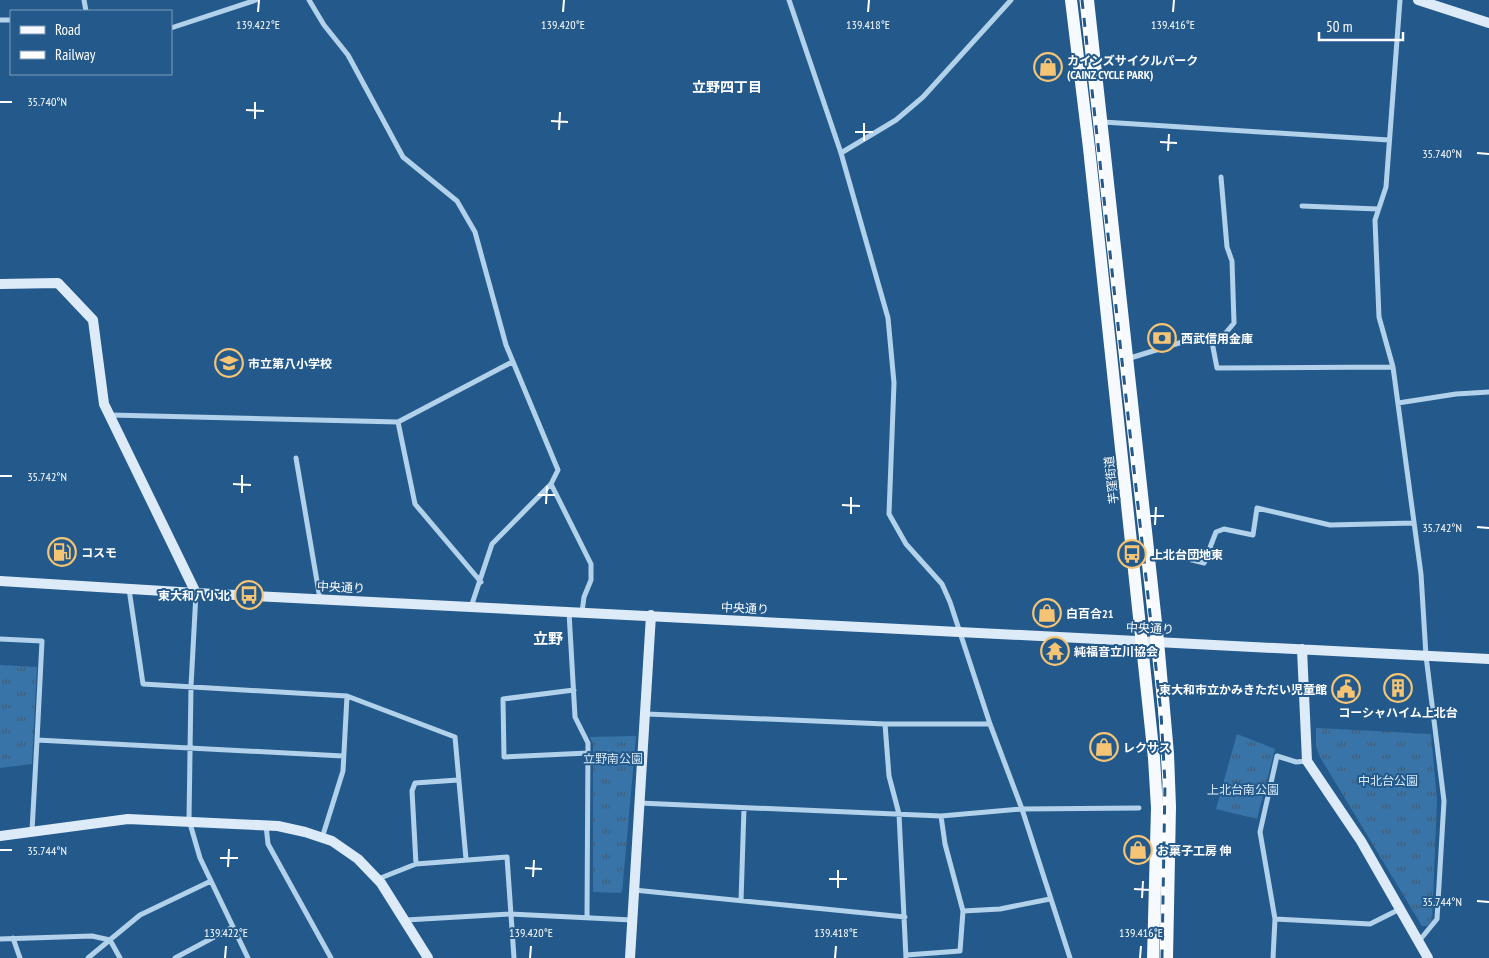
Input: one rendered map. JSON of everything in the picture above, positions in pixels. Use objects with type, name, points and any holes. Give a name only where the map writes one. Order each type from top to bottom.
[{"type":"main road","name":"芋窪街道","points":[[1071,0],[1089,148],[1154,758],[1157,808],[1154,958]]},
{"type":"main road","points":[[1088,0],[1158,641],[1170,806],[1167,958]]},
{"type":"street","points":[[172,28],[256,0]]},
{"type":"street","points":[[309,0],[324,25],[348,55],[403,157],[457,201],[474,232],[512,362],[558,470],[550,484],[492,544],[481,582],[471,607]]},
{"type":"street","points":[[789,0],[841,153],[888,318],[893,350],[894,383],[889,514],[906,544],[942,584],[950,602],[990,724],[1022,809],[1070,958]]},
{"type":"street","points":[[841,153],[896,120],[922,97],[1011,0]]},
{"type":"street","points":[[1400,0],[1386,187],[1375,220],[1380,318],[1393,367],[1421,574],[1426,656],[1444,801],[1437,920],[1419,941]]},
{"type":"street","points":[[1418,0],[1489,23]]},
{"type":"street","points":[[1101,122],[1389,140]]},
{"type":"street","points":[[1126,359],[1192,339],[1224,335],[1234,323],[1232,261],[1227,247],[1221,177]]},
{"type":"street","points":[[1302,206],[1378,209]]},
{"type":"street","points":[[0,284],[58,283],[92,320],[104,404],[196,593],[191,686],[189,820],[200,858],[248,958]]},
{"type":"street","points":[[1211,337],[1217,368],[1393,367]]},
{"type":"street","points":[[110,415],[398,422],[512,362]]},
{"type":"street","points":[[1398,403],[1456,394],[1489,392]]},
{"type":"street","points":[[398,422],[416,504],[481,582]]},
{"type":"street","points":[[296,458],[320,599]]},
{"type":"street","points":[[550,484],[591,564],[591,580],[584,597],[582,612]]},
{"type":"street","points":[[1149,558],[1169,554],[1204,563],[1216,532],[1224,529],[1253,535],[1257,508],[1330,525],[1414,523]]},
{"type":"street","name":"中央通り","points":[[0,581],[196,593],[1489,659]]},
{"type":"street","points":[[129,589],[143,684],[346,696],[455,737],[466,859]]},
{"type":"street","points":[[569,612],[575,717],[588,743],[587,918]]},
{"type":"street","points":[[630,958],[639,803],[647,714],[651,615]]},
{"type":"street","points":[[0,639],[42,641],[32,832]]},
{"type":"street","points":[[1302,649],[1307,761],[1361,841],[1428,958]]},
{"type":"street","points":[[574,690],[503,699],[504,757],[588,753]]},
{"type":"street","points":[[322,838],[343,772],[346,696]]},
{"type":"street","points":[[647,714],[885,724],[990,724]]},
{"type":"street","points":[[885,724],[889,776],[899,814],[906,917],[906,956],[960,952]]},
{"type":"street","points":[[37,740],[343,756]]},
{"type":"street","points":[[1273,958],[1275,919],[1260,832],[1277,756],[1296,762],[1307,761]]},
{"type":"street","points":[[416,864],[412,791],[414,783],[458,780]]},
{"type":"street","points":[[639,803],[941,816],[1022,809],[1139,808]]},
{"type":"street","points":[[741,901],[744,808]]},
{"type":"street","points":[[941,816],[945,844],[962,911],[960,958]]},
{"type":"street","points":[[0,836],[128,819],[189,820],[278,826],[322,838],[332,841],[358,859],[378,880],[428,958]]},
{"type":"street","points":[[266,825],[268,844],[331,958]]},
{"type":"street","points":[[378,880],[416,864],[507,857],[514,958]]},
{"type":"street","points":[[88,958],[140,915],[211,881]]},
{"type":"street","points":[[633,890],[906,917]]},
{"type":"street","points":[[962,911],[1000,910],[1050,899]]},
{"type":"street","points":[[1275,919],[1370,924],[1400,909]]},
{"type":"street","points":[[405,920],[510,914],[632,920]]},
{"type":"street","points":[[176,958],[233,927]]},
{"type":"street","points":[[0,939],[92,936],[110,940],[120,958]]},
{"type":"street","points":[[14,938],[20,958]]},
{"type":"green space","points":[[0,665],[37,667],[32,764],[0,768]]},
{"type":"green space","name":"中北台公園","points":[[1316,728],[1431,734],[1437,801],[1432,921],[1427,926],[1422,926],[1320,757],[1316,746]]},
{"type":"green space","name":"上北台南公園","points":[[1237,734],[1275,749],[1257,819],[1216,809]]},
{"type":"green space","name":"立野南公園","points":[[636,736],[622,893],[593,892],[593,743],[590,737]]},
{"type":"railway","points":[[1082,0],[1161,713],[1165,783],[1162,958]]},
{"type":"place","name":"カインズサイクルパーク (CAINZ CYCLE PARK)","points":[[1048,67]]},
{"type":"place","name":"西武信用金庫","points":[[1162,338]]},
{"type":"place","name":"市立第八小学校","points":[[229,363]]},
{"type":"place","name":"コスモ","points":[[62,552]]},
{"type":"place","name":"上北台団地東","points":[[1132,554]]},
{"type":"place","name":"東大和八小北","points":[[249,595]]},
{"type":"place","name":"白百合21","points":[[1047,613]]},
{"type":"place","name":"純福音立川協会","points":[[1055,651]]},
{"type":"place","name":"コーシャハイム上北台","points":[[1398,688]]},
{"type":"place","name":"東大和市立かみきただい児童館","points":[[1346,689]]},
{"type":"place","name":"レクサス","points":[[1104,747]]},
{"type":"place","name":"お菓子工房 伸","points":[[1138,850]]},
{"type":"district","name":"立野四丁目","points":[[727,87]]},
{"type":"district","name":"立野","points":[[548,638]]}]
